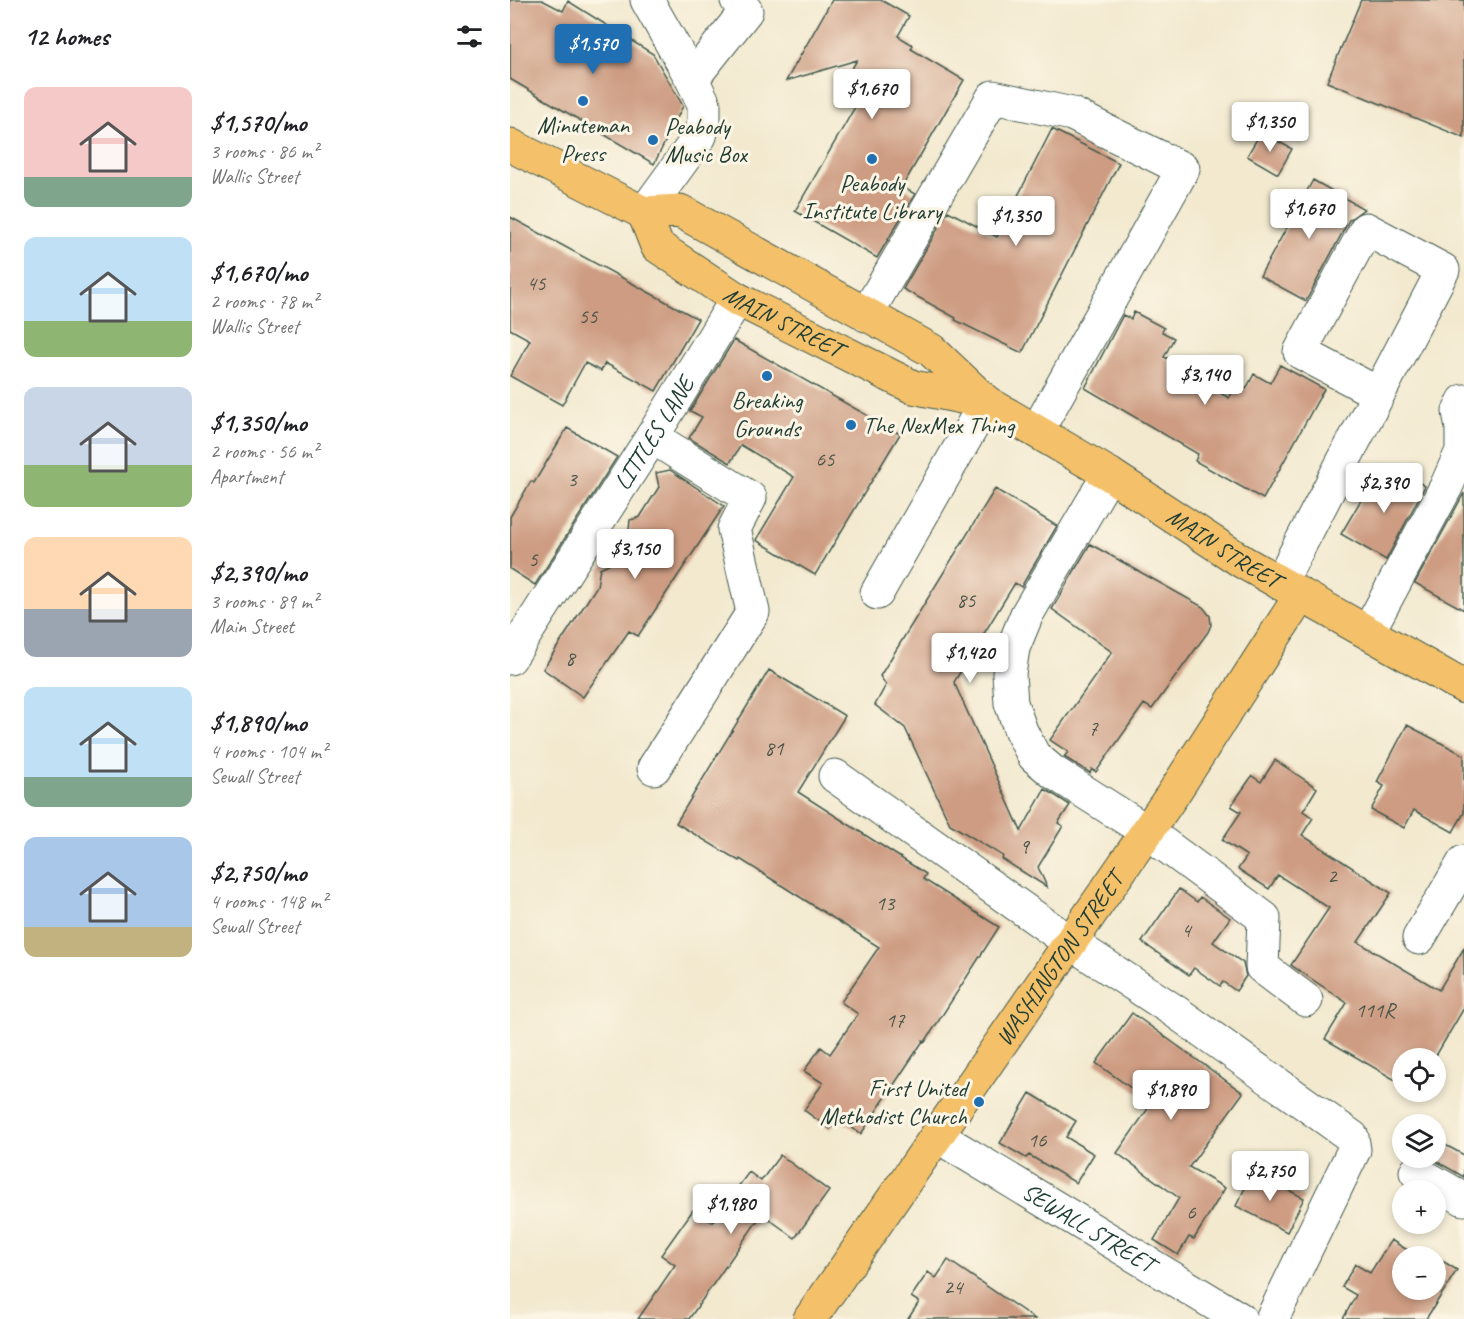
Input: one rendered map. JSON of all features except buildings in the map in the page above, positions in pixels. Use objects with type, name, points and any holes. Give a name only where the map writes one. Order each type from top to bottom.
[{"type":"main road","points":[[510,145],[644,213]]},
{"type":"main road","name":"MAIN STREET","points":[[987,402],[913,387],[737,299],[657,246],[644,213],[680,211],[931,350],[987,402],[1109,474],[1243,562],[1464,687]]},
{"type":"main road","name":"WASHINGTON STREET","points":[[810,1319],[1173,794],[1291,589]]},
{"type":"street","points":[[644,213],[700,136],[704,121],[704,104],[647,0]]},
{"type":"street","points":[[692,79],[746,11],[737,0]]},
{"type":"street","points":[[866,315],[993,97],[1072,114],[1183,169],[1037,431]]},
{"type":"street","points":[[1291,589],[1377,393],[1443,270],[1366,229],[1300,352],[1377,393]]},
{"type":"street","name":"LITTLES LANE","points":[[510,658],[652,437],[737,299]]},
{"type":"street","points":[[1368,632],[1446,487],[1462,451],[1459,411],[1464,401]]},
{"type":"street","points":[[877,593],[987,402]]},
{"type":"street","points":[[652,437],[750,498],[734,529],[753,612],[654,768]]},
{"type":"street","points":[[1109,474],[1027,614],[1013,648],[1009,674],[1011,703],[1021,731],[1034,756],[1053,772],[1146,831],[1263,918],[1262,967],[1306,1000]]},
{"type":"street","points":[[835,776],[1071,943],[1176,1012],[1352,1137],[1354,1150],[1272,1319]]},
{"type":"street","points":[[1419,938],[1464,862]]},
{"type":"street","name":"SEWALL STREET","points":[[937,1136],[1240,1319]]},
{"type":"street","points":[[1416,1172],[1464,1199]]},
{"type":"place","name":"Minuteman Press","points":[[583,101]]},
{"type":"place","name":"Peabody Music Box","points":[[653,140]]},
{"type":"place","name":"Peabody Institute Library","points":[[872,159]]},
{"type":"place","name":"Breaking Grounds","points":[[767,376]]},
{"type":"place","name":"The NexMex Thing","points":[[851,425]]},
{"type":"place","name":"First United Methodist Church","points":[[979,1102]]}]
